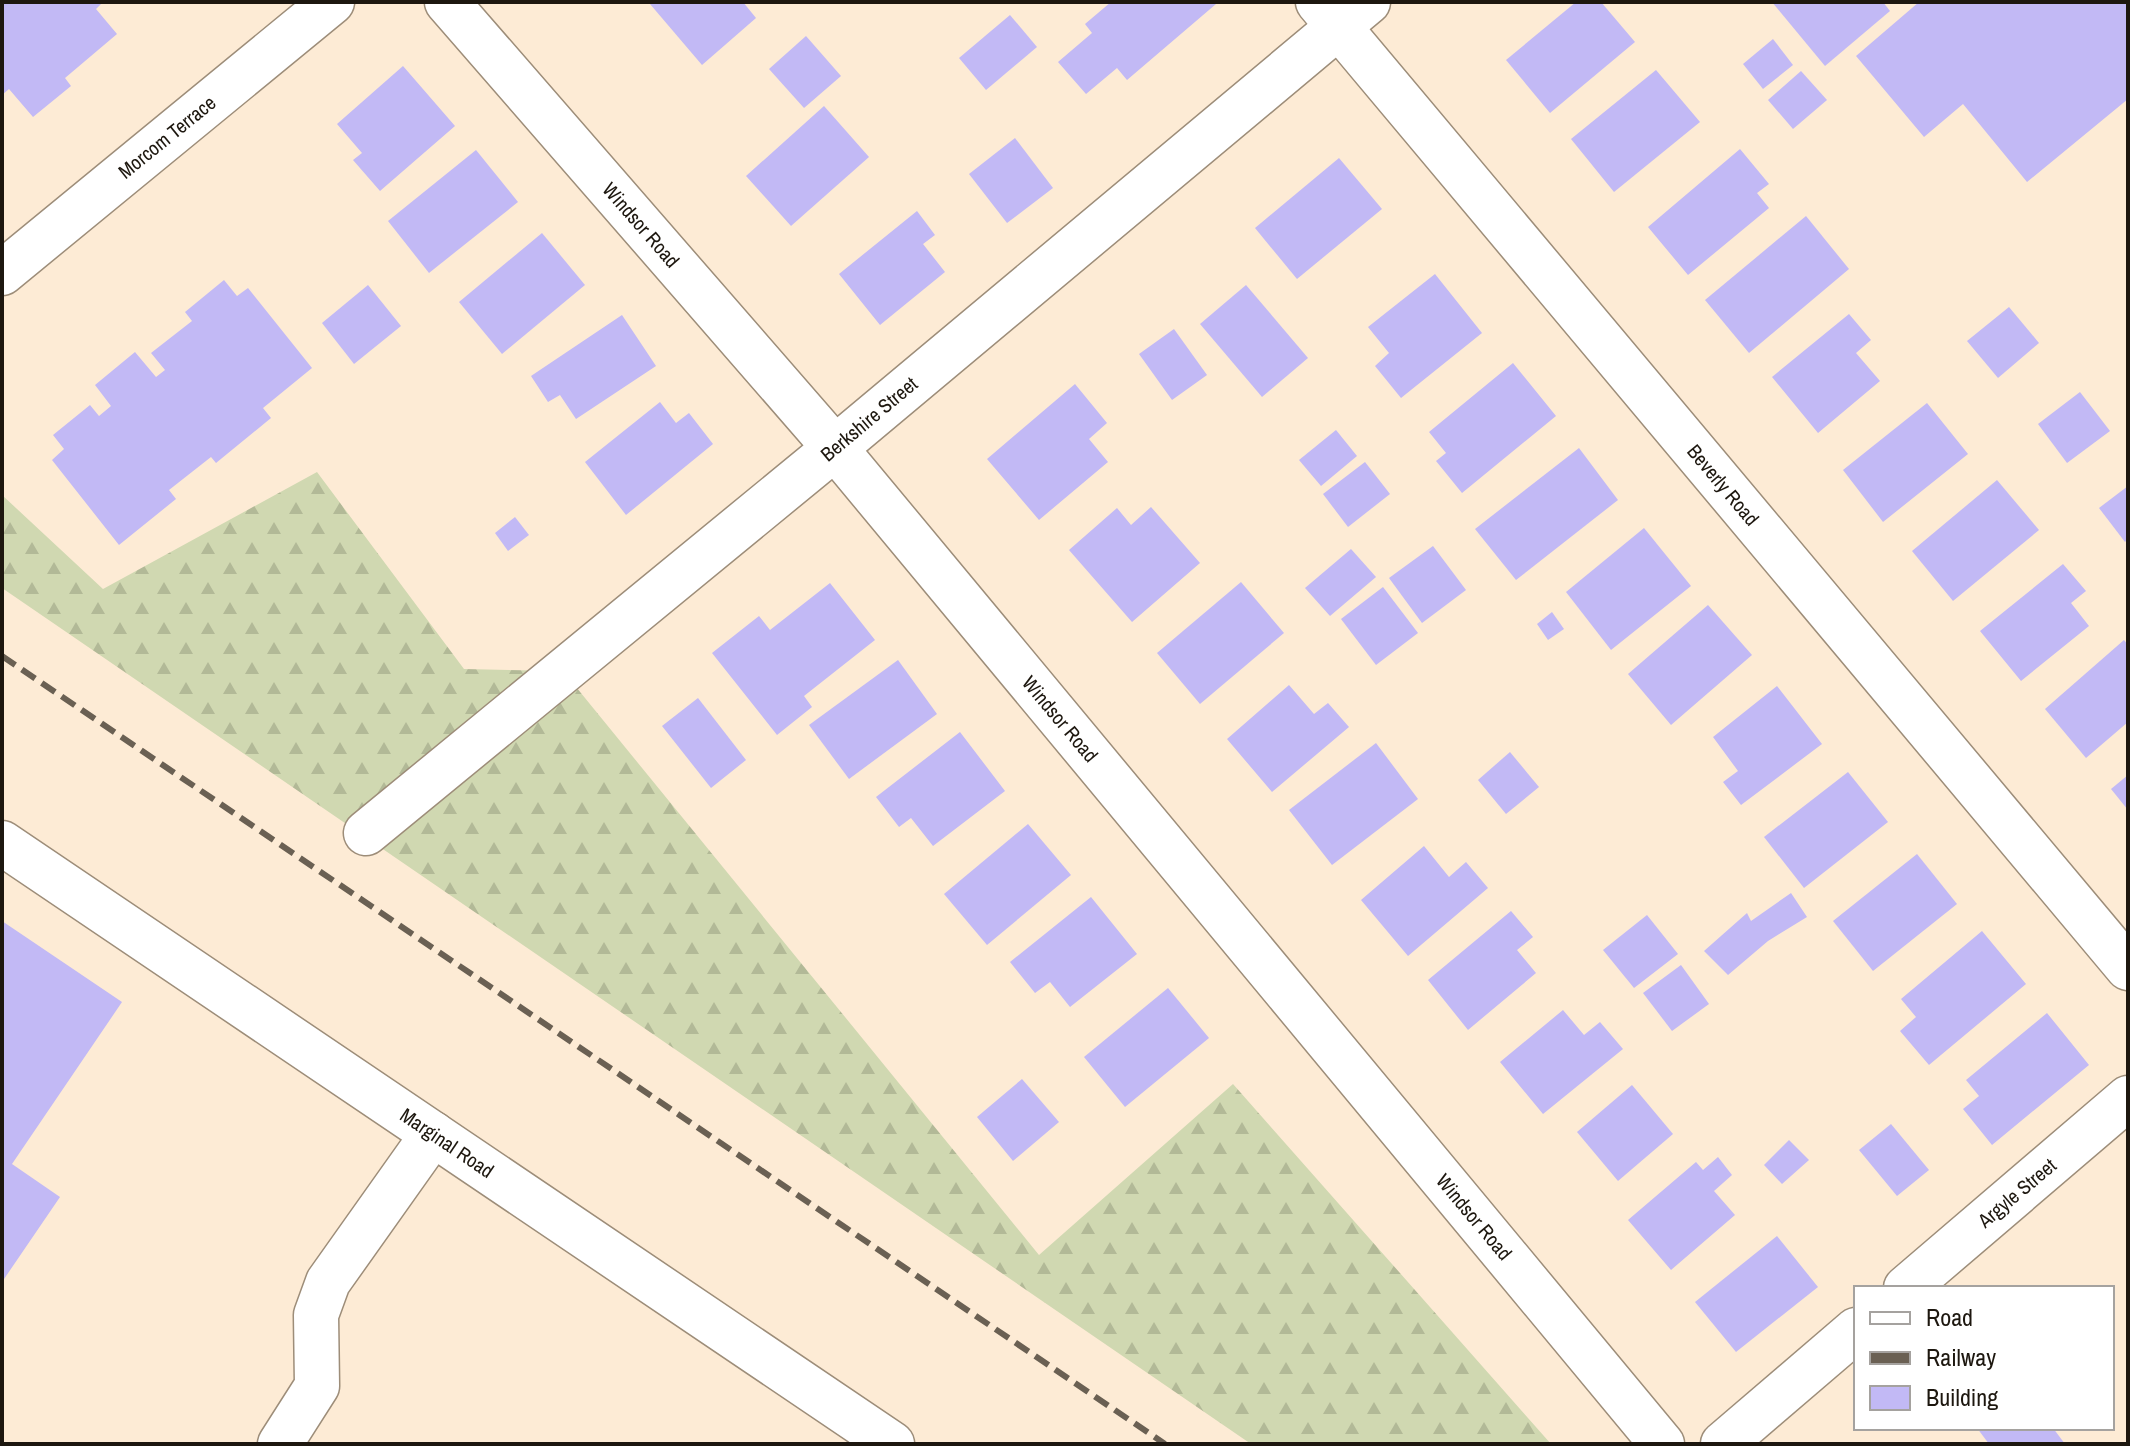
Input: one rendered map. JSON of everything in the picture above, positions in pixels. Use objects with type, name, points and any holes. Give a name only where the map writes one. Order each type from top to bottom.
[{"type":"street","name":"Morcom Terrace","points":[[2,273],[332,2]]},
{"type":"street","name":"Windsor Road","points":[[447,2],[835,448],[1662,1444]]},
{"type":"street","name":"Berkshire Street","points":[[366,833],[835,448],[1342,10]]},
{"type":"street","name":"Beverly Road","points":[[1342,10],[2128,968]]},
{"type":"street","name":"Marginal Road","points":[[2,843],[892,1444]]},
{"type":"street","name":"Argyle Street","points":[[1908,1286],[2128,1098]]},
{"type":"street","points":[[280,1444],[317,1386],[316,1315],[328,1282],[433,1134]]},
{"type":"street","points":[[1723,1444],[1854,1332]]},
{"type":"green space","points":[[317,472],[464,669],[563,671],[1039,1255],[1233,1084],[1551,1444],[1251,1444],[2,588],[2,495],[103,589]]},
{"type":"building","points":[[2,2],[103,2],[96,9],[117,34],[65,78],[71,86],[33,117],[9,89],[2,95]]},
{"type":"building","points":[[743,2],[756,18],[702,65],[650,4]]},
{"type":"building","points":[[1111,2],[1216,4],[1127,80],[1117,68],[1086,94],[1058,62],[1092,33],[1085,24]]},
{"type":"building","points":[[1576,2],[1601,2],[1635,42],[1550,113],[1506,60]]},
{"type":"building","points":[[1772,2],[1883,2],[1890,11],[1825,66]]},
{"type":"building","points":[[1919,2],[2128,2],[2128,99],[2027,182],[1963,104],[1924,137],[1856,56]]},
{"type":"building","points":[[1010,15],[1037,47],[986,90],[959,58]]},
{"type":"building","points":[[806,36],[841,76],[804,108],[769,69]]},
{"type":"building","points":[[1773,39],[1793,65],[1763,89],[1743,64]]},
{"type":"building","points":[[403,66],[455,126],[380,191],[353,160],[362,153],[337,124]]},
{"type":"building","points":[[1656,70],[1700,122],[1614,192],[1571,139]]},
{"type":"building","points":[[1801,71],[1827,100],[1793,129],[1768,100]]},
{"type":"building","points":[[824,106],[869,157],[791,226],[746,176]]},
{"type":"building","points":[[1015,138],[1053,188],[1007,223],[969,174]]},
{"type":"building","points":[[1740,149],[1769,184],[1757,193],[1769,208],[1688,275],[1648,227]]},
{"type":"building","points":[[476,150],[518,202],[429,273],[388,221]]},
{"type":"building","points":[[1339,158],[1382,209],[1297,279],[1255,228]]},
{"type":"building","points":[[917,211],[935,235],[923,244],[945,272],[880,325],[839,274]]},
{"type":"building","points":[[1806,216],[1849,269],[1749,353],[1705,300]]},
{"type":"building","points":[[542,233],[585,285],[502,354],[459,302]]},
{"type":"building","points":[[1435,274],[1482,333],[1401,398],[1375,366],[1389,353],[1368,327]]},
{"type":"building","points":[[224,280],[237,296],[248,288],[312,368],[263,408],[271,418],[216,463],[211,457],[169,490],[176,499],[119,545],[52,460],[64,449],[53,435],[90,405],[99,416],[111,406],[95,385],[135,352],[156,377],[165,370],[151,353],[192,321],[185,312]]},
{"type":"building","points":[[368,285],[401,326],[354,364],[322,323]]},
{"type":"building","points":[[1246,285],[1308,358],[1262,397],[1200,324]]},
{"type":"building","points":[[2009,307],[2039,343],[1998,378],[1967,341]]},
{"type":"building","points":[[1849,314],[1871,340],[1856,353],[1880,381],[1818,433],[1772,377]]},
{"type":"building","points":[[622,315],[656,366],[576,419],[560,395],[548,402],[531,376]]},
{"type":"building","points":[[1174,329],[1207,375],[1172,400],[1139,354]]},
{"type":"building","points":[[1513,363],[1556,416],[1462,493],[1436,461],[1446,453],[1429,432]]},
{"type":"building","points":[[1075,384],[1107,423],[1089,439],[1108,462],[1039,520],[987,459]]},
{"type":"building","points":[[2080,392],[2110,431],[2067,463],[2038,424]]},
{"type":"building","points":[[660,402],[676,423],[689,413],[713,444],[626,515],[585,462]]},
{"type":"building","points":[[1927,403],[1968,454],[1883,522],[1843,470]]},
{"type":"building","points":[[1336,430],[1357,456],[1321,486],[1299,460]]},
{"type":"building","points":[[1579,448],[1618,500],[1516,580],[1475,529]]},
{"type":"building","points":[[1365,462],[1390,494],[1348,527],[1323,494]]},
{"type":"building","points":[[1997,480],[2039,530],[1953,601],[1912,551]]},
{"type":"building","points":[[2128,486],[2128,539],[2125,542],[2099,508]]},
{"type":"building","points":[[1151,507],[1200,563],[1132,622],[1069,550],[1117,508],[1131,525]]},
{"type":"building","points":[[515,517],[529,535],[508,551],[495,533]]},
{"type":"building","points":[[1644,528],[1691,586],[1611,650],[1566,592]]},
{"type":"building","points":[[1433,546],[1466,590],[1422,623],[1389,578]]},
{"type":"building","points":[[1351,549],[1376,577],[1330,616],[1305,588]]},
{"type":"building","points":[[2063,564],[2086,591],[2071,603],[2089,626],[2021,681],[1980,631]]},
{"type":"building","points":[[1241,582],[1284,633],[1200,704],[1157,653]]},
{"type":"building","points":[[830,583],[875,640],[804,696],[812,707],[777,735],[712,653],[759,616],[770,630]]},
{"type":"building","points":[[1383,587],[1418,633],[1376,665],[1341,619]]},
{"type":"building","points":[[1708,605],[1752,655],[1671,725],[1628,674]]},
{"type":"building","points":[[1552,612],[1564,629],[1548,640],[1537,624]]},
{"type":"building","points":[[2124,640],[2128,645],[2128,722],[2086,758],[2045,709]]},
{"type":"building","points":[[898,660],[937,714],[849,779],[809,725]]},
{"type":"building","points":[[1289,685],[1314,714],[1328,703],[1349,727],[1272,792],[1227,739]]},
{"type":"building","points":[[1777,686],[1822,744],[1741,805],[1723,782],[1738,771],[1713,737]]},
{"type":"building","points":[[698,698],[746,760],[711,788],[662,726]]},
{"type":"building","points":[[960,732],[1005,791],[933,846],[911,818],[899,827],[876,797]]},
{"type":"building","points":[[1376,743],[1418,799],[1332,865],[1289,810]]},
{"type":"building","points":[[1510,752],[1539,787],[1506,814],[1478,780]]},
{"type":"building","points":[[1848,772],[1888,822],[1804,888],[1764,837]]},
{"type":"building","points":[[2128,775],[2128,810],[2111,789]]},
{"type":"building","points":[[1028,824],[1071,875],[987,945],[944,894]]},
{"type":"building","points":[[1424,846],[1449,877],[1466,862],[1488,888],[1408,956],[1361,900]]},
{"type":"building","points":[[1917,854],[1957,904],[1873,971],[1833,921]]},
{"type":"building","points":[[1791,893],[1807,917],[1768,941],[1728,975],[1704,951],[1747,913],[1751,921]]},
{"type":"building","points":[[1091,897],[1137,954],[1070,1007],[1050,982],[1035,993],[1010,962]]},
{"type":"building","points":[[1511,911],[1533,937],[1517,950],[1536,973],[1468,1030],[1428,980]]},
{"type":"building","points":[[1647,915],[1678,954],[1634,988],[1603,950]]},
{"type":"building","points":[[2,921],[122,1002],[12,1164],[60,1197],[2,1282]]},
{"type":"building","points":[[1982,931],[2026,984],[1929,1065],[1900,1031],[1916,1017],[1901,999]]},
{"type":"building","points":[[1681,965],[1709,1004],[1672,1031],[1643,993]]},
{"type":"building","points":[[1168,988],[1209,1038],[1125,1107],[1084,1057]]},
{"type":"building","points":[[1563,1010],[1584,1035],[1600,1022],[1623,1049],[1543,1114],[1500,1062]]},
{"type":"building","points":[[2047,1013],[2089,1065],[1992,1145],[1963,1109],[1979,1096],[1966,1080]]},
{"type":"building","points":[[1022,1079],[1059,1122],[1013,1161],[977,1117]]},
{"type":"building","points":[[1632,1085],[1673,1134],[1618,1181],[1577,1132]]},
{"type":"building","points":[[1891,1124],[1929,1170],[1897,1196],[1859,1150]]},
{"type":"building","points":[[1789,1140],[1809,1160],[1782,1184],[1764,1165]]},
{"type":"building","points":[[1718,1157],[1732,1175],[1714,1191],[1735,1215],[1671,1270],[1628,1220],[1696,1162],[1703,1170]]},
{"type":"building","points":[[1777,1236],[1818,1287],[1736,1352],[1695,1302]]},
{"type":"building","points":[[1978,1430],[2054,1430],[2065,1444],[1989,1444]]},
{"type":"railway","points":[[2,656],[1165,1444]]}]
